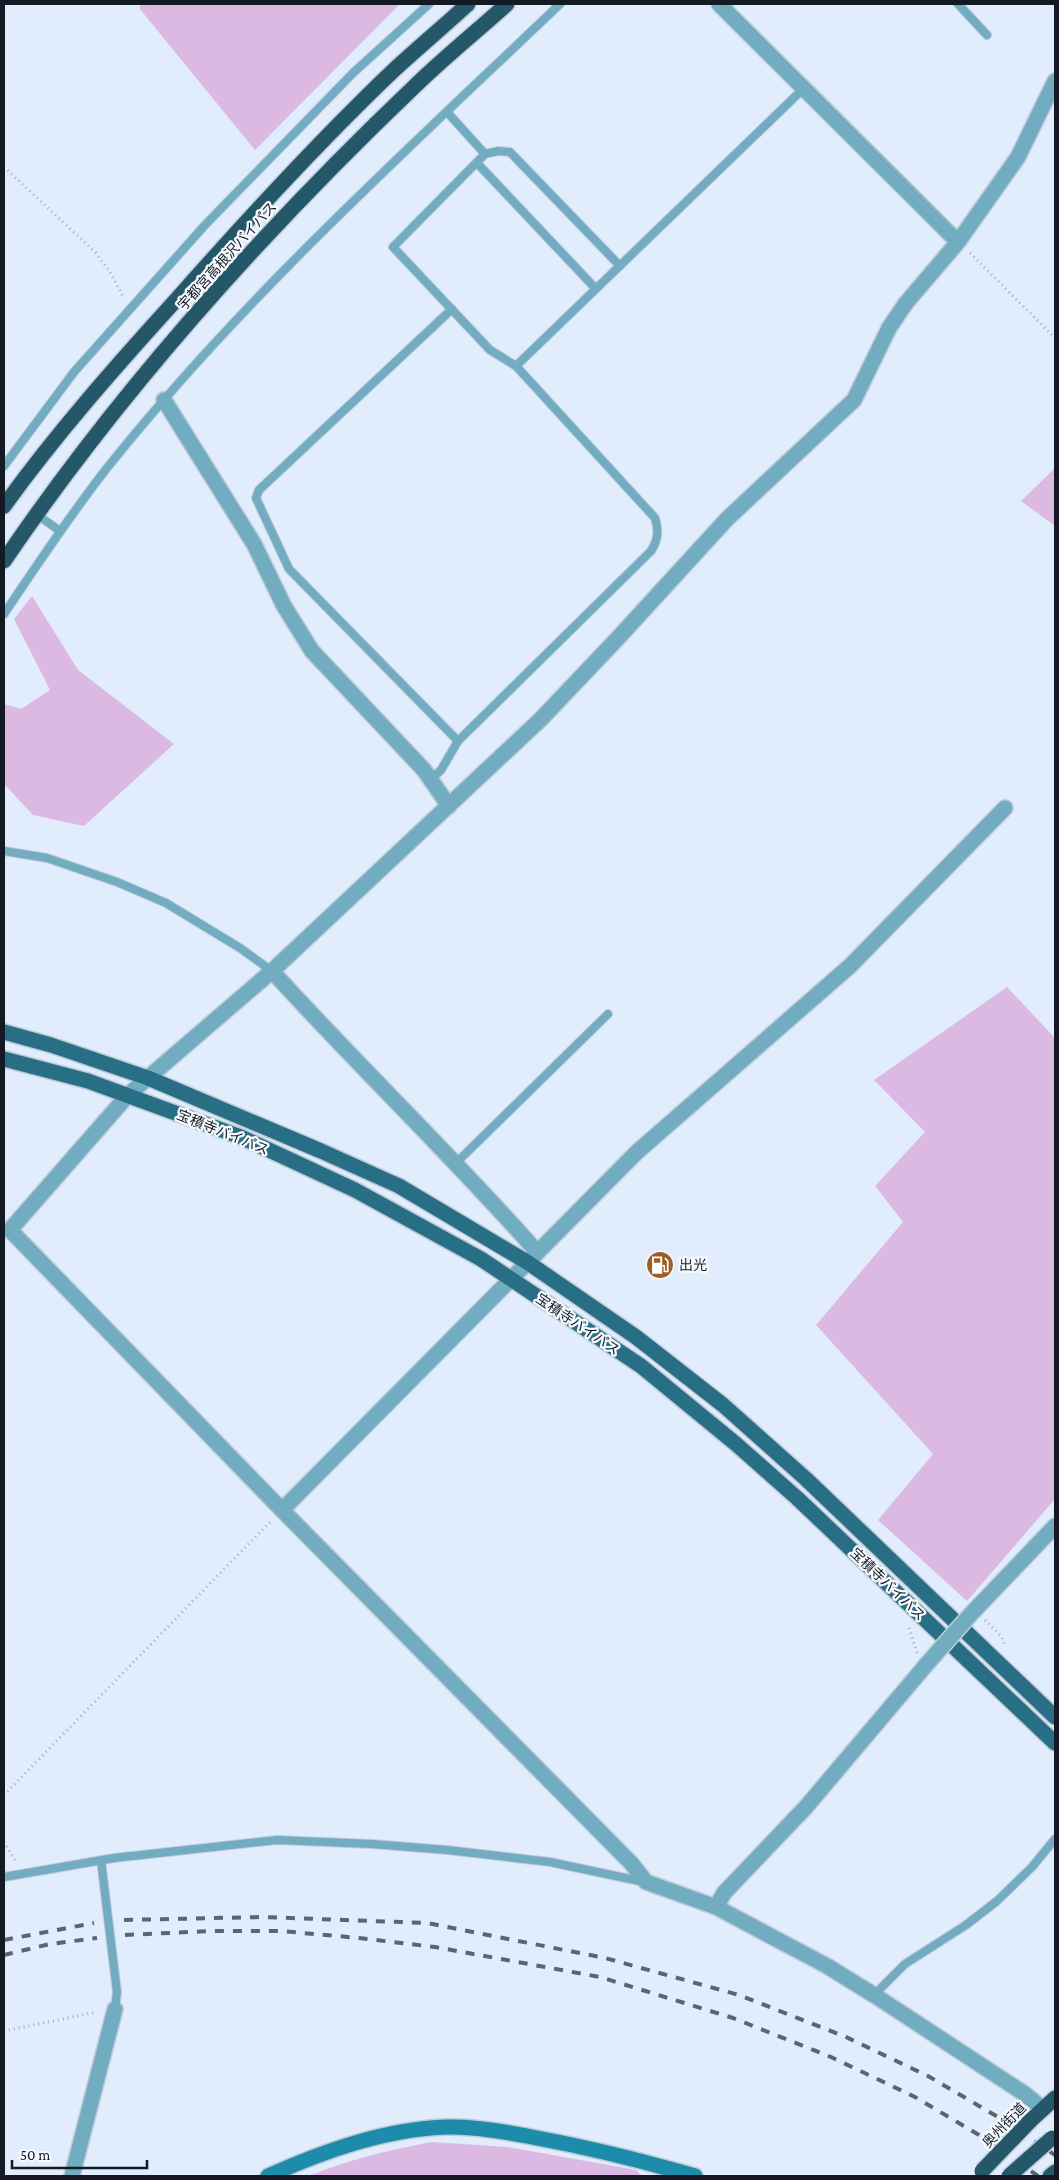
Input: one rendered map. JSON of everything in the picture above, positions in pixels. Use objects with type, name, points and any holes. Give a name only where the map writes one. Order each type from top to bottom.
[{"type":"highway","name":"宇都宮高根沢バイパス","points":[[4,506],[32,468],[135,345],[220,250],[395,69],[468,4]]},
{"type":"highway","name":"宇都宮高根沢バイパス","points":[[4,561],[36,514],[165,349],[281,220],[417,84],[507,4]]},
{"type":"highway","name":"奥州街道","points":[[980,2174],[1030,2121],[1055,2098]]},
{"type":"highway","points":[[1009,2176],[1054,2137]]},
{"type":"highway","points":[[1050,2176],[1055,2172]]},
{"type":"main road","name":"宝積寺バイパス","points":[[4,1032],[51,1045],[148,1078],[321,1151],[399,1186],[532,1257],[723,1405],[806,1479],[1055,1717]]},
{"type":"main road","name":"宝積寺バイパス","points":[[4,1059],[88,1081],[241,1137],[355,1190],[450,1242],[512,1279],[641,1366],[736,1444],[797,1498],[1055,1743]]},
{"type":"street","points":[[719,4],[958,242]]},
{"type":"street","points":[[1043,2109],[1025,2094],[827,1966],[716,1907],[646,1882],[631,1863],[282,1510],[7,1227],[128,1095],[272,971],[541,719],[618,638],[727,518],[854,400],[889,328],[906,304],[958,242],[1018,157],[1055,81]]},
{"type":"street","points":[[164,400],[254,544],[284,606],[312,650],[424,770],[449,806]]},
{"type":"street","points":[[282,1510],[637,1152],[850,966],[1005,808]]},
{"type":"street","points":[[272,971],[327,1031],[456,1163],[532,1257]]},
{"type":"street","points":[[716,1907],[724,1892],[806,1807],[923,1662],[976,1615],[1055,1526]]},
{"type":"street","points":[[72,2176],[115,2009]]},
{"type":"street","points":[[268,2176],[330,2150],[392,2134],[447,2127],[503,2131],[587,2147],[695,2176]]},
{"type":"lane","points":[[4,466],[74,372],[205,225],[353,73],[429,4]]},
{"type":"lane","points":[[4,614],[60,532],[107,469],[164,400],[266,289],[560,4]]},
{"type":"lane","points":[[958,4],[987,35]]},
{"type":"lane","points":[[516,366],[803,89]]},
{"type":"lane","points":[[447,112],[485,154]]},
{"type":"lane","points":[[430,780],[446,763],[458,742],[633,570],[658,541],[655,518],[516,366],[490,350],[393,247],[485,154],[498,151],[510,152],[620,266]]},
{"type":"lane","points":[[477,163],[596,289]]},
{"type":"lane","points":[[452,309],[259,490],[256,498],[289,569],[458,742]]},
{"type":"lane","points":[[36,514],[60,532]]},
{"type":"lane","points":[[4,851],[47,858],[117,882],[166,903],[240,948],[272,971]]},
{"type":"lane","points":[[456,1163],[608,1014]]},
{"type":"lane","points":[[874,1995],[905,1964],[966,1925],[996,1901],[1032,1867],[1055,1839]]},
{"type":"lane","points":[[4,1876],[101,1860],[277,1840],[372,1844],[550,1862],[646,1882]]},
{"type":"lane","points":[[101,1860],[116,1992],[115,2009]]},
{"type":"path","points":[[4,167],[96,252],[110,272],[130,309]]},
{"type":"path","points":[[958,242],[1055,338]]},
{"type":"path","points":[[4,1795],[282,1510]]},
{"type":"path","points":[[976,1615],[1002,1637],[1007,1650]]},
{"type":"path","points":[[909,1630],[923,1662]]},
{"type":"path","points":[[4,1842],[23,1873]]},
{"type":"path","points":[[4,2031],[75,2015],[115,2009]]},
{"type":"shaded area","points":[[142,4],[400,4],[255,150],[139,8]]},
{"type":"shaded area","points":[[1055,468],[1055,526],[1021,501]]},
{"type":"shaded area","points":[[32,596],[78,670],[174,744],[84,826],[33,815],[4,784],[4,704],[21,709],[50,690],[14,619]]},
{"type":"shaded area","points":[[1007,987],[1055,1038],[1055,1499],[967,1601],[878,1520],[933,1454],[816,1325],[903,1222],[875,1186],[925,1132],[874,1080]]},
{"type":"shaded area","points":[[432,2142],[508,2147],[636,2170],[642,2176],[309,2176],[370,2156]]},
{"type":"railway","points":[[124,1920],[263,1917],[427,1923],[605,1958],[739,1995],[846,2037],[928,2076],[998,2117],[1055,2155]]},
{"type":"railway","points":[[4,1940],[94,1923]]},
{"type":"railway","points":[[125,1935],[212,1931],[281,1931],[435,1947],[600,1977],[733,2018],[831,2057],[915,2097],[979,2135],[1038,2176]]},
{"type":"railway","points":[[4,1955],[50,1944],[97,1938]]},
{"type":"place","name":"出光","points":[[660,1265]]}]
